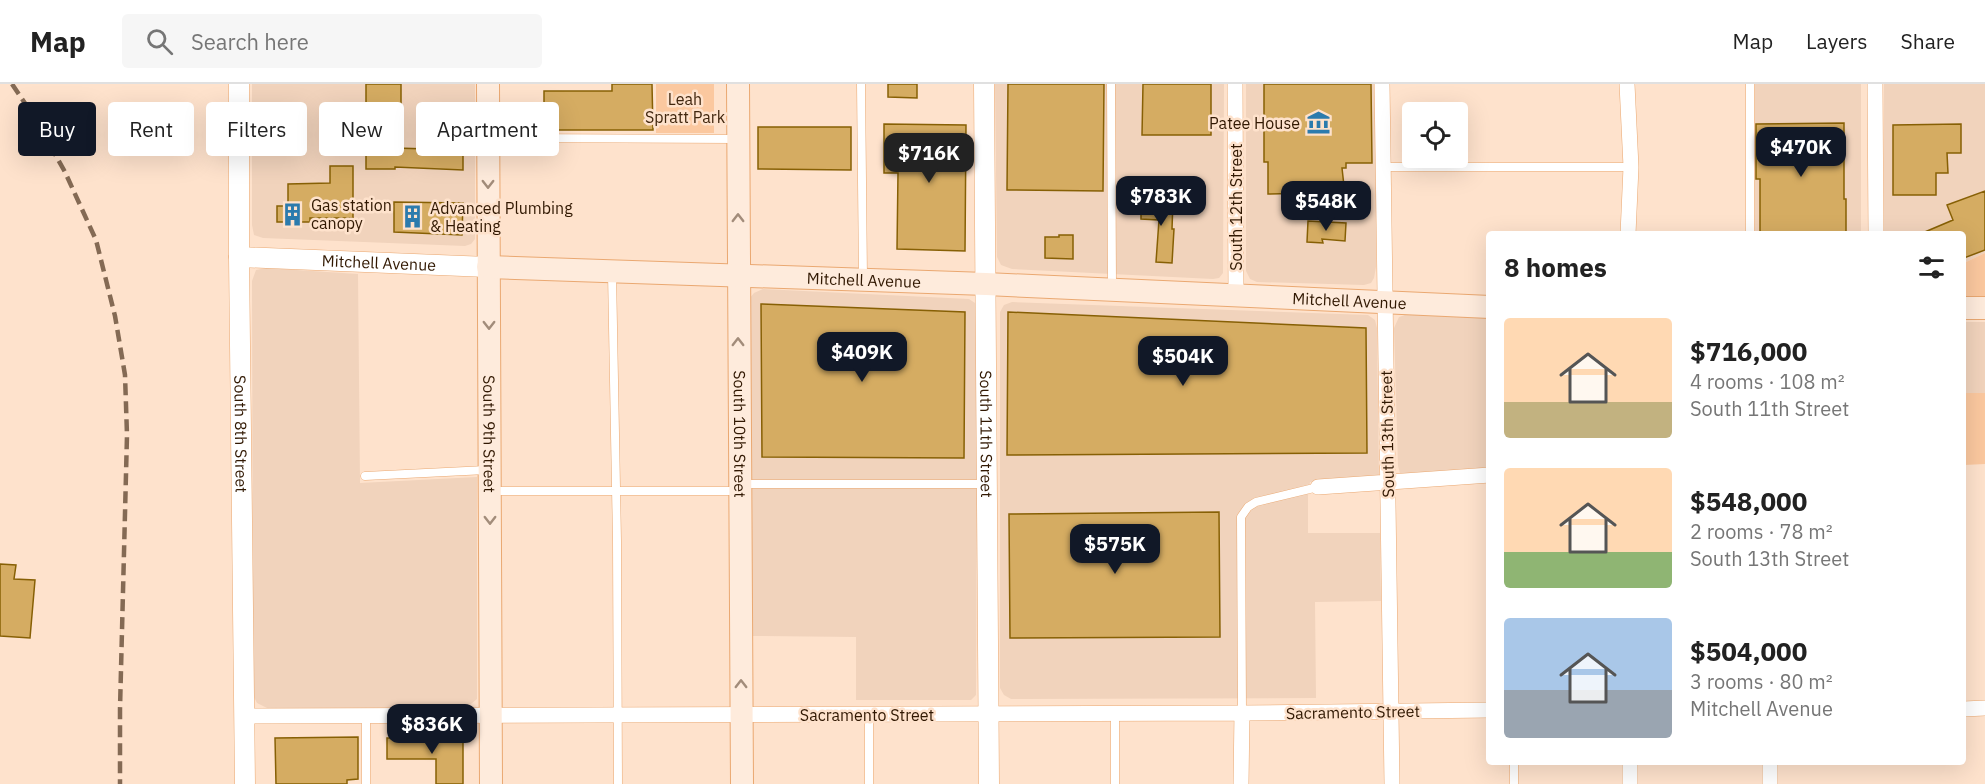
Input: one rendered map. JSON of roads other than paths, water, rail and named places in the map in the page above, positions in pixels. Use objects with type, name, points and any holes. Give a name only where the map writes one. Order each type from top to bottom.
[{"type":"main road","name":"South 9th Street","points":[[488,84],[488,102]]},
{"type":"main road","name":"South 10th Street","points":[[738,84],[742,784]]},
{"type":"main road","name":"South 9th Street","points":[[488,156],[491,784]]},
{"type":"main road","name":"Mitchell Avenue","points":[[488,267],[863,279],[1486,307]]},
{"type":"main road","points":[[1966,308],[1985,308]]},
{"type":"street","name":"South 8th Street","points":[[239,84],[245,784]]},
{"type":"street","name":"South 11th Street","points":[[984,84],[989,784]]},
{"type":"street","name":"South 12th Street","points":[[1235,84],[1236,294]]},
{"type":"street","name":"South 13th Street","points":[[1382,84],[1392,784]]},
{"type":"street","points":[[1628,84],[1631,167],[1629,231]]},
{"type":"street","points":[[1875,84],[1876,231]]},
{"type":"street","name":"Mitchell Avenue","points":[[239,258],[488,267]]},
{"type":"street","points":[[1318,487],[1486,475]]},
{"type":"street","points":[[1966,708],[1985,708]]},
{"type":"street","name":"Sacramento Street","points":[[245,717],[1115,714],[1486,710]]},
{"type":"street","points":[[1241,784],[1242,713]]},
{"type":"street","points":[[1630,765],[1630,784]]},
{"type":"street","points":[[1770,765],[1770,784]]},
{"type":"lane","points":[[861,84],[863,279]]},
{"type":"lane","points":[[1111,84],[1112,290]]},
{"type":"lane","points":[[1750,84],[1750,231]]},
{"type":"lane","points":[[559,138],[738,139]]},
{"type":"lane","points":[[1383,166],[1631,167]]},
{"type":"lane","points":[[611,272],[616,491],[618,784]]},
{"type":"lane","points":[[365,476],[490,480],[616,491],[988,484]]},
{"type":"lane","points":[[1242,713],[1241,517],[1248,507],[1256,502],[1318,487]]},
{"type":"lane","points":[[1115,714],[1115,784]]},
{"type":"lane","points":[[869,784],[870,715]]},
{"type":"lane","points":[[366,716],[366,784]]},
{"type":"lane","points":[[1514,765],[1514,784]]},
{"type":"railway","points":[[12,84],[35,118],[65,172],[96,240],[115,316],[125,375],[127,435],[120,784]]},
{"type":"place","name":"Patee House","points":[[1318,123]]},
{"type":"place","name":"Gas station canopy","points":[[293,214]]},
{"type":"place","name":"Advanced Plumbing & Heating","points":[[412,217]]},
{"type":"park label","name":"Leah Spratt Park","points":[[685,108]]}]
